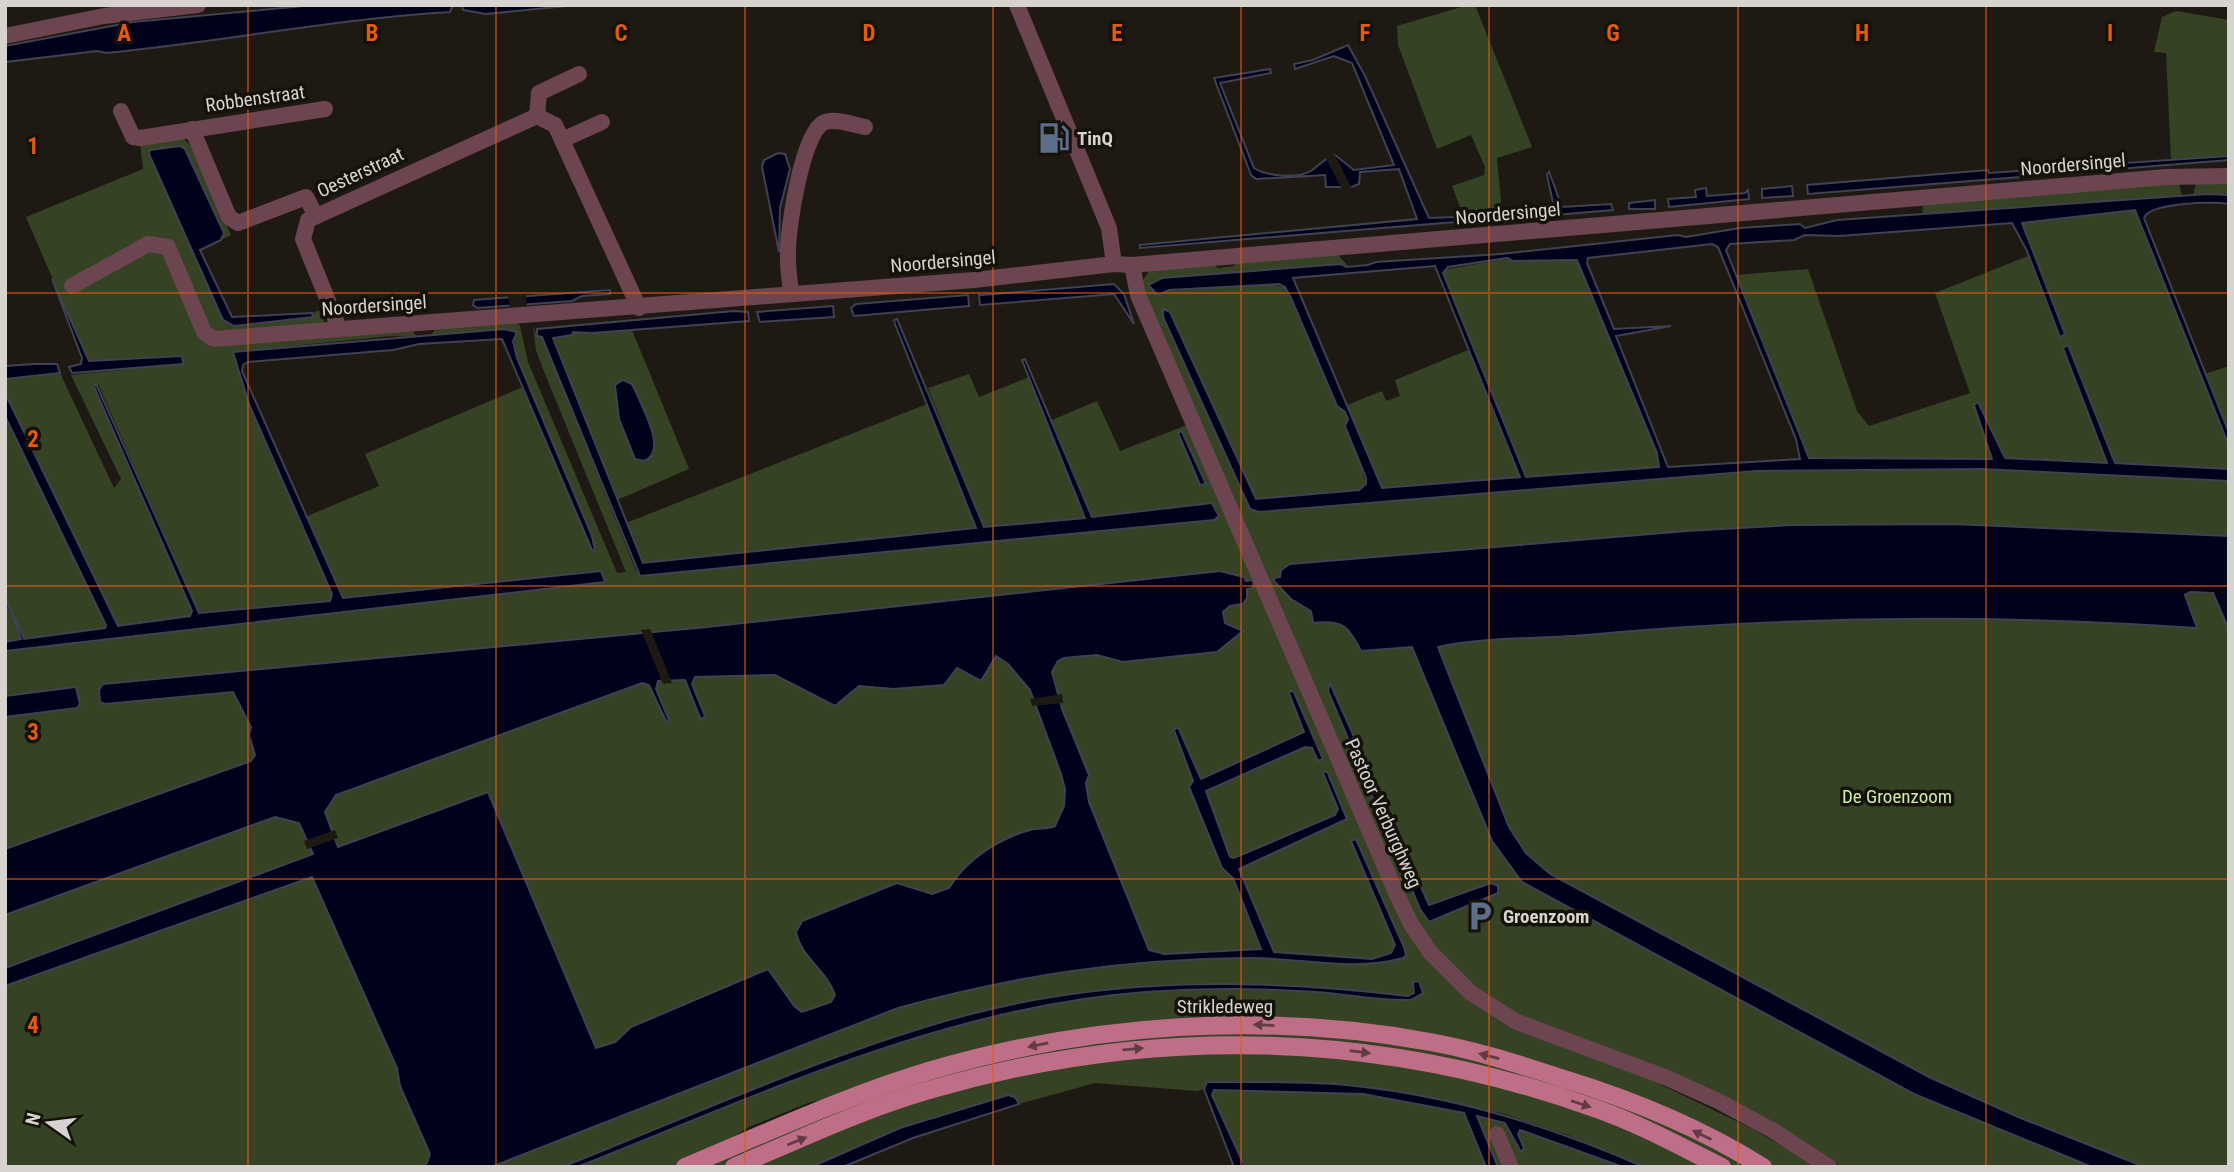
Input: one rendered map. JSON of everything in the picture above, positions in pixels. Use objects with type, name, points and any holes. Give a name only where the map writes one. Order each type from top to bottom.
[{"type":"main road","name":"Strikledeweg","points":[[685,1167],[861,1094],[933,1070],[1071,1038],[1167,1027],[1252,1025],[1333,1029],[1431,1042],[1506,1060],[1607,1092],[1664,1116],[1763,1167]]},
{"type":"main road","name":"Strikledeweg","points":[[734,1167],[888,1104],[1002,1070],[1124,1050],[1253,1045],[1329,1049],[1424,1060],[1502,1078],[1598,1110],[1722,1167]]},
{"type":"street","points":[[5,36],[104,16],[198,5]]},
{"type":"street","points":[[1017,5],[1109,228],[1115,264]]},
{"type":"street","points":[[579,75],[539,93],[537,116],[551,120],[562,140],[639,308]]},
{"type":"street","name":"Robbenstraat","points":[[121,111],[133,137],[325,109]]},
{"type":"street","name":"Oesterstraat","points":[[339,328],[303,239],[304,224],[316,216],[537,116]]},
{"type":"street","points":[[791,294],[787,254],[789,230],[800,177],[814,131],[822,123],[831,121],[865,127]]},
{"type":"street","points":[[562,140],[602,122]]},
{"type":"street","name":"Robbenstraat","points":[[192,129],[229,217],[238,223],[306,197],[316,216]]},
{"type":"street","name":"Noordersingel","points":[[72,286],[148,244],[168,247],[204,332],[213,339],[639,308],[1034,275],[1115,264],[1132,265],[2152,178],[2229,176]]},
{"type":"street","name":"Pastoor Verburghweg","points":[[1132,265],[1138,295],[1341,768],[1411,925],[1430,952],[1471,993],[1517,1022],[1665,1077],[1718,1101],[1772,1129],[1829,1167]]},
{"type":"street","points":[[1497,1134],[1511,1167]]},
{"type":"green space","points":[[1475,5],[1532,147],[1497,158],[1502,212],[1470,216],[1471,222],[1467,225],[1452,186],[1484,175],[1485,167],[1471,135],[1437,149],[1398,45],[1397,26]]},
{"type":"green space","points":[[2176,11],[2229,20],[2229,156],[2171,160],[2166,53],[2154,52],[2162,17]]},
{"type":"green space","points":[[183,138],[190,145],[231,235],[221,240],[224,233],[185,149],[180,146],[151,150],[149,154],[223,320],[234,326],[312,317],[312,313],[324,309],[324,325],[209,338],[210,347],[410,327],[417,337],[391,336],[233,352],[249,404],[332,594],[330,601],[199,612],[98,384],[98,396],[192,611],[190,616],[118,626],[8,399],[5,400],[5,379],[60,373],[114,488],[121,479],[71,375],[182,364],[92,362],[87,359],[26,217],[143,169],[140,143]]},
{"type":"green space","points":[[2196,182],[2229,182],[2229,195],[2193,196]]},
{"type":"green space","points":[[2179,183],[2182,196],[1922,215],[1923,205]]},
{"type":"green space","points":[[2135,210],[2229,446],[2229,469],[2115,463],[2091,417],[2107,464],[2005,458],[1978,402],[1993,459],[1809,458],[1736,275],[1808,269],[1857,411],[1869,426],[1970,393],[1935,293],[2028,256],[2059,336],[2022,223]]},
{"type":"green space","name":"De Groenzoom","points":[[1337,254],[1349,267],[1341,264],[1154,280],[1152,290],[1157,292],[1269,284],[1285,287],[1337,406],[1345,412],[1366,484],[1359,490],[1256,499],[1170,313],[1164,312],[1163,317],[1250,509],[1719,466],[2016,465],[2229,475],[2229,1167],[1841,1167],[1791,1135],[1655,1082],[1753,1129],[1817,1167],[1769,1167],[1719,1138],[1440,1040],[1164,1022],[808,1103],[749,1127],[708,1152],[672,1167],[5,1167],[5,648],[600,571],[345,599],[341,596],[305,517],[379,486],[365,454],[523,387],[592,550],[596,550],[517,358],[514,338],[504,329],[430,336],[437,327],[515,322],[520,326],[528,362],[617,573],[626,572],[543,369],[536,350],[533,326],[537,336],[542,337],[636,571],[1219,513],[1212,503],[1092,517],[1052,420],[1097,401],[1120,451],[1187,425],[1142,282],[1149,271],[1212,263],[1218,268],[1234,266],[1237,261]]},
{"type":"green space","points":[[1567,258],[1580,263],[1657,453],[1659,467],[1526,477],[1520,464],[1445,282],[1443,270],[1500,260]]},
{"type":"green space","points":[[632,330],[689,469],[617,500],[553,338],[572,335],[573,332]]},
{"type":"green space","points":[[1468,350],[1520,478],[1382,488],[1347,405],[1382,391],[1386,401],[1400,396],[1395,380]]},
{"type":"green space","points":[[2229,366],[2229,433],[2205,374]]},
{"type":"green space","points":[[969,374],[979,397],[1029,377],[1086,518],[984,527],[928,388]]},
{"type":"green space","points":[[927,404],[977,528],[642,563],[626,523]]},
{"type":"green space","points":[[5,416],[106,625],[105,628],[24,639],[5,597]]},
{"type":"green space","points":[[5,602],[22,639],[5,642]]},
{"type":"green space","points":[[1231,1030],[1384,1041],[1485,1060],[1656,1119],[1749,1167],[1733,1167],[1713,1155],[1488,1070],[1141,1042],[837,1118],[719,1167],[698,1167],[856,1102],[945,1072],[1124,1036]]},
{"type":"green space","points":[[1153,1051],[1359,1055],[1559,1100],[1712,1167],[1644,1167],[1568,1135],[1501,1113],[1377,1089],[1308,1083],[1208,1082],[1204,1089],[1197,1091],[1095,1083],[1019,1104],[1015,1097],[900,1128],[811,1167],[744,1167],[896,1107],[997,1076]]},
{"type":"green space","points":[[1214,1090],[1363,1094],[1464,1113],[1486,1167],[1245,1167],[1212,1095]]},
{"type":"green space","points":[[1476,1116],[1505,1123],[1521,1152],[1524,1149],[1518,1135],[1520,1130],[1623,1167],[1498,1167]]},
{"type":"water","points":[[314,5],[453,5],[450,12],[363,20],[106,53],[97,51],[5,62],[5,46],[133,22]]},
{"type":"water","points":[[462,5],[577,5],[486,14],[463,10]]},
{"type":"water","points":[[1348,45],[1365,76],[1429,218],[1454,217],[1455,222],[1140,248],[1140,245],[1417,219],[1399,169],[1360,172],[1359,184],[1352,187],[1326,187],[1325,175],[1256,179],[1251,175],[1214,78],[1270,69],[1271,73],[1220,83],[1254,168],[1274,175],[1298,175],[1311,171],[1335,155],[1354,170],[1394,165],[1352,63],[1334,56],[1295,69],[1294,64],[1313,60]]},
{"type":"water","points":[[180,146],[185,149],[224,233],[221,240],[200,250],[232,317],[312,313],[313,317],[234,326],[223,320],[149,154],[150,150]]},
{"type":"water","points":[[778,153],[785,154],[790,169],[780,208],[779,252],[762,167],[764,160]]},
{"type":"water","points":[[2229,156],[2229,160],[2050,173],[2050,168]]},
{"type":"water","points":[[1988,170],[1989,173],[2032,170],[2033,176],[1808,194],[1807,185]]},
{"type":"water","points":[[1549,172],[1562,207],[1611,204],[1613,210],[1470,222],[1470,216],[1554,207],[1547,175]]},
{"type":"water","points":[[1792,186],[1793,196],[1762,198],[1762,189]]},
{"type":"water","points":[[1706,188],[1707,196],[1745,193],[1748,190],[1749,199],[1669,207],[1668,199],[1696,197],[1695,190]]},
{"type":"water","points":[[2208,194],[2229,195],[2229,204],[2169,206],[2148,213],[2144,218],[2229,433],[2229,446],[2135,210],[2022,223],[2065,334],[2060,337],[2027,251],[2012,223],[1839,236],[1805,235],[1794,240],[1730,244],[1726,250],[1809,458],[1992,459],[1974,405],[1978,402],[2005,458],[2107,463],[2063,348],[2068,345],[2115,463],[2229,469],[2229,481],[1982,469],[1756,471],[1259,512],[1250,509],[1163,317],[1163,309],[1170,312],[1256,499],[1359,490],[1366,484],[1366,478],[1345,426],[1348,419],[1345,412],[1337,406],[1291,298],[1285,287],[1279,284],[1169,290],[1158,295],[1148,285],[1162,278],[1501,254],[1678,235],[1686,237],[1740,228],[1800,224],[1805,228],[1837,220]],"holes":[[[1712,244],[1718,247],[1796,439],[1800,459],[1668,467],[1616,336],[1671,326],[1614,329],[1587,263],[1588,258]],[[1507,258],[1513,261],[1577,260],[1657,453],[1659,467],[1526,477],[1443,273],[1448,267]],[[1435,266],[1520,477],[1382,488],[1293,278]]]},
{"type":"water","points":[[1655,200],[1655,209],[1629,209],[1629,203]]},
{"type":"water","points":[[52,279],[89,361],[182,356],[183,364],[72,373],[69,367],[81,364],[82,358]]},
{"type":"water","points":[[1114,284],[1124,294],[1134,324],[1114,294],[980,305],[979,295]]},
{"type":"water","points":[[610,290],[610,294],[582,296],[572,301],[477,308],[473,305],[474,300]]},
{"type":"water","points":[[968,295],[969,306],[854,316],[851,308],[856,304]]},
{"type":"water","points":[[833,306],[834,317],[760,322],[757,312]]},
{"type":"water","points":[[734,311],[748,312],[749,321],[592,333],[573,332],[572,335],[553,338],[643,563],[976,528],[895,324],[894,320],[897,319],[984,527],[1085,518],[1022,360],[1025,359],[1092,517],[1212,503],[1219,516],[1214,520],[640,576],[542,337],[537,336],[537,329]]},
{"type":"water","points":[[504,329],[517,332],[513,341],[517,358],[592,536],[595,551],[592,550],[502,339],[419,344],[393,350],[248,362],[243,365],[242,371],[343,598],[601,571],[605,582],[5,651],[5,642],[21,639],[5,597],[24,639],[105,628],[106,625],[5,416],[5,400],[8,399],[118,626],[190,616],[192,611],[98,396],[94,386],[96,384],[199,613],[330,601],[332,594],[249,404],[233,352]]},
{"type":"water","points":[[57,364],[60,373],[5,379],[5,366]]},
{"type":"water","points":[[623,380],[632,384],[652,430],[654,449],[651,456],[644,461],[635,459],[619,419],[615,385]]},
{"type":"water","points":[[1181,431],[1206,484],[1200,485],[1178,433]]},
{"type":"water","points":[[1952,524],[2229,536],[2229,630],[2213,593],[2190,592],[2185,595],[2197,628],[2044,621],[1892,619],[1739,624],[1493,640],[1438,647],[1509,827],[1526,853],[1550,874],[1931,1078],[2023,1119],[2145,1167],[2092,1167],[1914,1094],[1522,882],[1492,841],[1412,647],[1361,651],[1347,629],[1337,623],[1313,623],[1311,611],[1291,599],[1274,581],[1274,578],[1280,577],[1281,570],[1290,564],[1687,531],[1792,525]]},
{"type":"water","points":[[1220,571],[1244,577],[1246,581],[1253,580],[1253,588],[1247,589],[1247,598],[1243,604],[1230,606],[1223,612],[1225,623],[1243,631],[1217,652],[1123,662],[1097,655],[1064,658],[1058,661],[1052,672],[1062,709],[1089,775],[1086,783],[1089,802],[1149,950],[1164,954],[1261,949],[1233,878],[1222,868],[1189,787],[1193,781],[1174,730],[1178,727],[1201,779],[1304,732],[1289,693],[1293,690],[1323,759],[1318,761],[1312,748],[1305,747],[1206,791],[1230,857],[1234,858],[1335,815],[1338,809],[1323,773],[1327,771],[1347,819],[1239,869],[1274,952],[1372,959],[1391,953],[1395,945],[1351,841],[1356,839],[1406,955],[1403,958],[1365,964],[1250,958],[1160,962],[1072,971],[985,986],[898,1008],[491,1167],[422,1167],[427,1163],[430,1154],[400,1086],[397,1068],[312,877],[5,986],[5,968],[313,854],[299,823],[275,817],[5,915],[5,849],[251,761],[255,755],[249,735],[251,727],[233,692],[105,704],[100,702],[99,690],[103,684],[707,627]],"holes":[[[996,656],[1008,664],[1030,690],[1061,774],[1065,789],[1064,806],[1055,826],[1034,829],[997,844],[965,868],[949,888],[932,894],[897,883],[802,921],[796,932],[799,941],[835,995],[831,1002],[802,1012],[795,1007],[768,969],[631,1027],[615,1042],[596,1048],[488,792],[338,847],[325,812],[336,795],[642,683],[649,685],[667,723],[669,720],[656,689],[658,681],[685,680],[701,720],[705,716],[692,684],[695,677],[775,675],[835,706],[859,686],[893,689],[944,685],[957,668],[981,681]]]},
{"type":"water","points":[[1330,683],[1429,905],[1491,883],[1498,886],[1498,893],[1429,922],[1420,909],[1328,691]]},
{"type":"water","points":[[76,687],[80,704],[77,708],[5,717],[5,696]]},
{"type":"water","points":[[1419,981],[1423,993],[1411,1000],[1295,991],[1189,990],[1071,1001],[998,1015],[856,1058],[577,1167],[562,1167],[861,1048],[963,1016],[1018,1003],[1128,988],[1184,985],[1296,986],[1408,996],[1414,993],[1413,982]]},
{"type":"water","points":[[1207,1082],[1346,1085],[1423,1096],[1535,1125],[1644,1167],[1623,1167],[1520,1130],[1518,1134],[1524,1148],[1521,1152],[1505,1123],[1477,1116],[1498,1167],[1486,1167],[1464,1113],[1363,1094],[1214,1090],[1212,1095],[1245,1167],[1234,1167],[1204,1089]]},
{"type":"water","points":[[1008,1095],[1015,1097],[1019,1104],[913,1138],[843,1167],[811,1167],[900,1128]]},
{"type":"pier","points":[[1324,155],[1335,155],[1353,191],[1343,191]]},
{"type":"pier","points":[[526,295],[527,307],[510,307],[508,296]]},
{"type":"pier","points":[[650,629],[672,683],[663,684],[641,630]]},
{"type":"pier","points":[[1062,694],[1063,703],[1032,706],[1030,699]]},
{"type":"pier","points":[[335,830],[338,838],[307,849],[304,841]]},
{"type":"place","name":"TinQ","points":[[1054,138]]},
{"type":"place","name":"Groenzoom","points":[[1480,916]]}]
